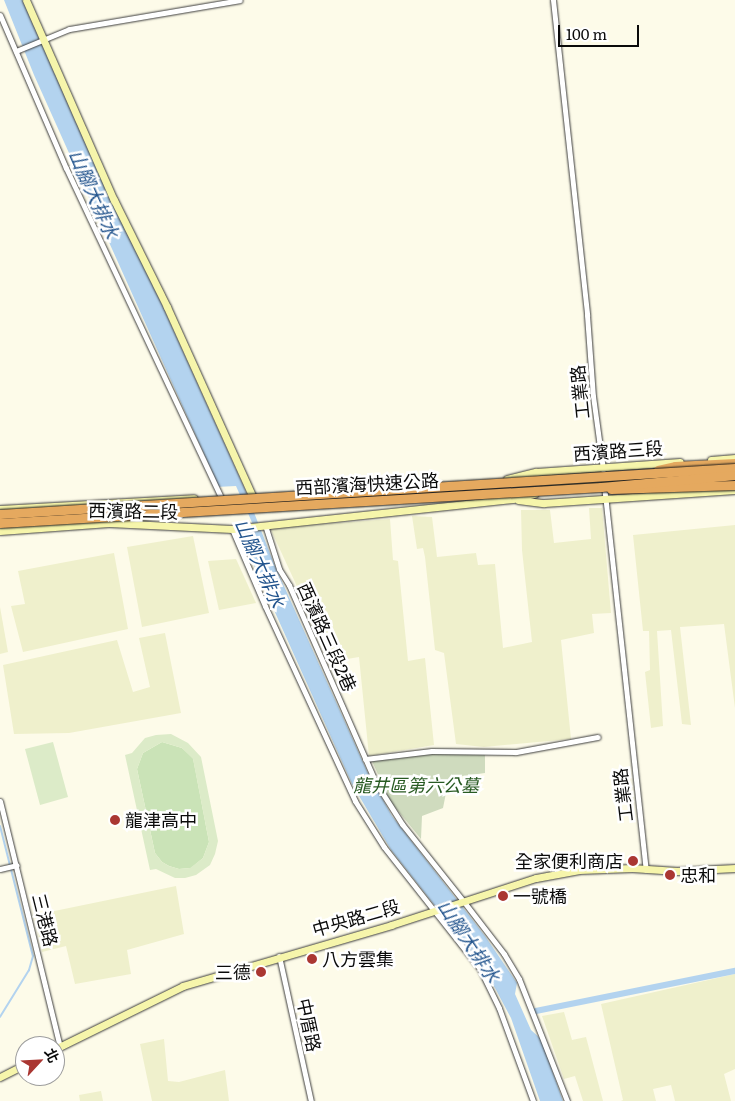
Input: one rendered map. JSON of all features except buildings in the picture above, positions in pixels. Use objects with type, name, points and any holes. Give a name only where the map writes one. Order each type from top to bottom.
[{"type":"highway","points":[[648,473],[675,466],[735,463]]},
{"type":"highway","name":"西部濱海快速公路","points":[[0,514],[735,468]]},
{"type":"highway","name":"西部濱海快速公路","points":[[0,523],[735,474]]},
{"type":"highway","points":[[602,484],[614,490],[735,485]]},
{"type":"street","points":[[26,0],[114,200],[168,307],[252,495]]},
{"type":"street","points":[[16,51],[43,38],[69,29],[240,0]]},
{"type":"street","name":"工業路","points":[[553,0],[582,267],[593,396],[603,468],[602,484],[606,498],[646,870]]},
{"type":"street","points":[[0,14],[66,168],[220,496]]},
{"type":"street","name":"西濱路三段","points":[[504,480],[536,472],[735,458]]},
{"type":"street","name":"西濱路三段","points":[[220,496],[504,480],[572,485],[602,484]]},
{"type":"street","name":"西濱路三段","points":[[265,526],[512,499],[572,485]]},
{"type":"street","name":"西濱路三段","points":[[512,499],[544,503],[735,490]]},
{"type":"street","name":"西濱路二段","points":[[0,509],[220,496]]},
{"type":"street","name":"西濱路二段","points":[[0,531],[109,523],[232,529],[265,526]]},
{"type":"street","name":"西濱路三段2巷","points":[[265,526],[279,569],[289,585],[376,783],[402,824],[504,954],[519,979],[567,1101]]},
{"type":"street","points":[[232,529],[265,606],[355,801],[384,847],[480,969],[490,989],[533,1101]]},
{"type":"street","points":[[365,759],[432,751],[516,752],[598,737]]},
{"type":"street","name":"三港路","points":[[0,801],[17,865],[54,1036]]},
{"type":"street","points":[[0,868],[17,865]]},
{"type":"street","name":"中央路二段","points":[[65,1044],[172,990],[279,956],[464,902],[536,878],[570,872],[632,868],[677,871],[735,868]]},
{"type":"street","name":"中厝路","points":[[279,956],[311,1101]]},
{"type":"street","points":[[0,1077],[15,1069]]},
{"type":"green space","points":[[589,508],[602,508],[611,613],[592,614],[594,633],[561,640],[571,739],[484,747],[456,744],[444,653],[435,650],[425,557],[423,548],[417,549],[412,516],[432,517],[437,557],[476,553],[478,565],[495,564],[503,648],[532,642],[522,550],[521,510],[550,510],[554,543],[591,539]]},
{"type":"green space","points":[[390,519],[393,560],[398,561],[408,661],[425,658],[434,745],[369,756],[359,657],[329,662],[270,528]]},
{"type":"green space","points":[[735,525],[735,708],[724,624],[680,627],[691,725],[682,724],[671,630],[657,631],[663,726],[651,728],[645,672],[650,670],[649,631],[643,631],[633,535]]},
{"type":"green space","points":[[193,536],[209,613],[142,627],[127,547]]},
{"type":"green space","points":[[114,553],[128,629],[23,652],[11,606],[25,604],[18,571]]},
{"type":"green space","points":[[236,559],[256,603],[219,610],[208,561]]},
{"type":"green space","points":[[0,607],[8,652],[0,654]]},
{"type":"green space","points":[[165,633],[181,713],[69,733],[14,734],[3,665],[117,640],[133,692],[150,687],[139,638]]},
{"type":"green space","points":[[171,734],[188,743],[201,757],[218,841],[210,865],[196,875],[185,878],[175,878],[156,869],[150,870],[125,755],[132,753],[145,738]],"holes":[[[162,742],[182,748],[193,759],[209,842],[203,858],[190,868],[179,869],[162,862],[155,853],[137,769],[143,753]]]},
{"type":"green space","points":[[53,742],[68,797],[40,805],[25,749]]},
{"type":"green space","points":[[162,742],[182,748],[193,758],[209,842],[203,858],[191,868],[179,869],[169,866],[162,862],[155,853],[137,769],[143,753]]},
{"type":"green space","name":"龍井區第六公墓","points":[[447,749],[485,752],[485,773],[449,778],[443,808],[422,816],[421,839],[390,801],[372,761]]},
{"type":"green space","points":[[176,886],[184,934],[127,950],[131,974],[75,984],[66,946],[42,952],[35,915]]},
{"type":"green space","points":[[735,974],[735,1069],[724,1074],[731,1101],[675,1101],[671,1085],[653,1089],[656,1101],[621,1101],[623,1100],[601,1004]]},
{"type":"green space","points":[[564,1012],[572,1040],[586,1037],[603,1101],[583,1101],[575,1076],[564,1079],[542,1016]]},
{"type":"green space","points":[[164,1039],[168,1081],[179,1082],[225,1070],[229,1101],[152,1101],[140,1044]]},
{"type":"green space","points":[[101,1091],[103,1101],[80,1101],[79,1095]]},
{"type":"water","name":"山腳大排水","points":[[4,0],[25,0],[244,487],[275,566],[367,771],[392,816],[485,936],[517,983],[515,994],[531,1030],[541,1039],[563,1101],[540,1101],[511,1018],[495,988],[457,934],[391,850],[352,784],[34,75]]},
{"type":"pier","points":[[236,486],[254,527],[235,528],[216,487]]},
{"type":"waterway","points":[[0,826],[33,956],[29,970],[0,1017]]},
{"type":"waterway","points":[[536,1011],[735,971]]},
{"type":"place","name":"龍津高中","points":[[115,820]]},
{"type":"place","name":"全家便利商店","points":[[633,861]]},
{"type":"place","name":"忠和","points":[[670,875]]},
{"type":"place","name":"一號橋","points":[[503,896]]},
{"type":"place","name":"八方雲集","points":[[312,959]]},
{"type":"place","name":"三德","points":[[261,972]]}]
